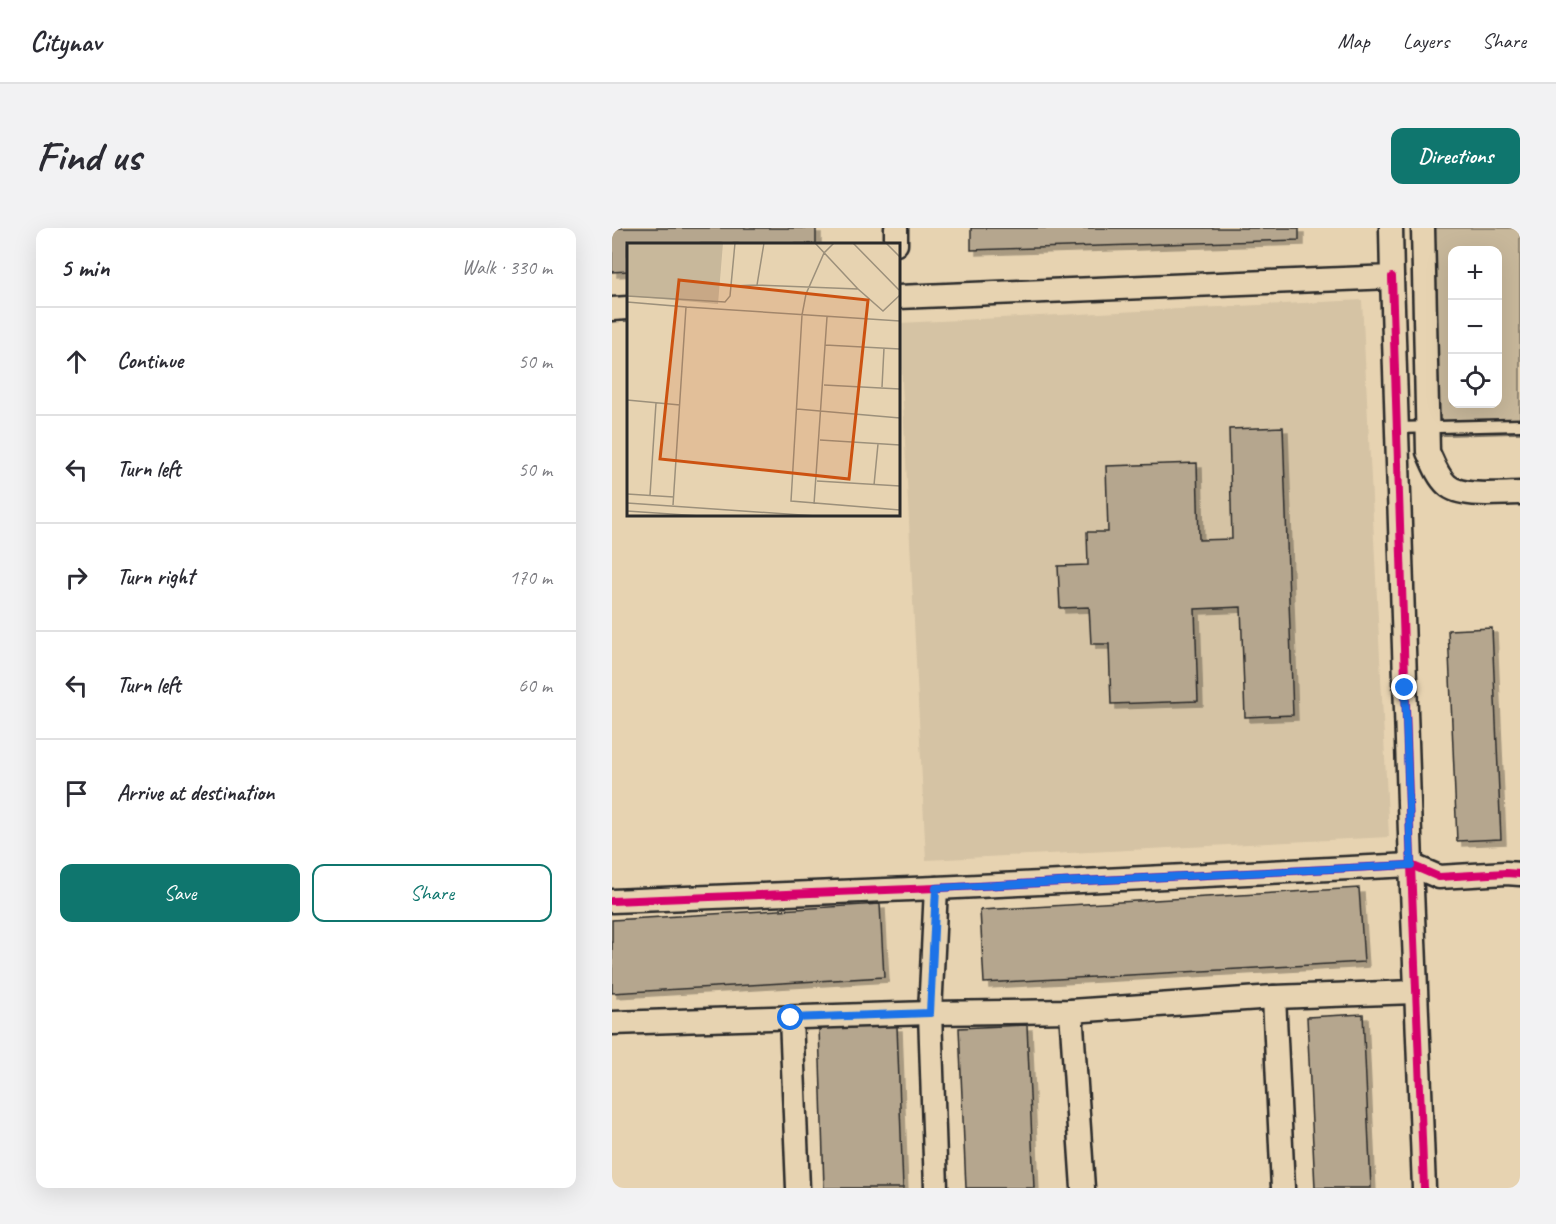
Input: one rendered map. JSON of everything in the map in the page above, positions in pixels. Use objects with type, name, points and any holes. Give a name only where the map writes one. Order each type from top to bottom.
[{"type":"street","points":[[1391,228],[1415,992],[1424,1188]]},
{"type":"street","points":[[1423,228],[1428,453],[1436,470],[1448,486],[1469,494],[1520,493]]},
{"type":"street","points":[[900,297],[1392,277]]},
{"type":"street","points":[[612,309],[627,308]]},
{"type":"street","points":[[612,901],[1411,865],[1439,877],[1520,874]]},
{"type":"street","points":[[936,888],[930,1013],[936,1188]]},
{"type":"street","points":[[612,1023],[1071,1011],[1274,997],[1415,992]]},
{"type":"street","points":[[1274,997],[1282,1188]]},
{"type":"street","points":[[1071,1011],[1083,1188]]},
{"type":"street","points":[[791,1018],[798,1188]]},
{"type":"lane","points":[[1397,428],[1520,425]]},
{"type":"shaded area","points":[[1418,228],[1520,228],[1520,433],[1421,436]]},
{"type":"shaded area","points":[[1362,300],[1389,837],[926,860],[900,323]]},
{"type":"building","points":[[612,228],[816,228],[816,243],[627,243],[627,271],[612,272]]},
{"type":"building","points":[[971,228],[1299,228],[1299,240],[971,250]]},
{"type":"building","points":[[1283,427],[1293,715],[1245,717],[1241,607],[1195,609],[1198,701],[1111,704],[1109,644],[1091,644],[1089,607],[1060,608],[1058,566],[1088,565],[1087,532],[1108,532],[1106,466],[1197,463],[1199,540],[1232,539],[1229,429]]},
{"type":"building","points":[[1492,628],[1501,839],[1457,841],[1448,630]]},
{"type":"building","points":[[1359,888],[1364,962],[984,983],[980,910]]},
{"type":"building","points":[[880,904],[884,977],[612,993],[612,920]]},
{"type":"building","points":[[1363,1014],[1371,1188],[1315,1188],[1307,1017]]},
{"type":"building","points":[[1027,1025],[1034,1188],[966,1188],[959,1028]]},
{"type":"building","points":[[897,1026],[903,1188],[824,1188],[819,1028]]},
{"type":"cycle path","points":[[1392,277],[1424,1188]]},
{"type":"cycle path","points":[[612,901],[1411,865],[1439,877],[1520,874]]},
{"type":"route","points":[[791,1018],[930,1013],[936,888],[1411,865],[1405,688]]}]
